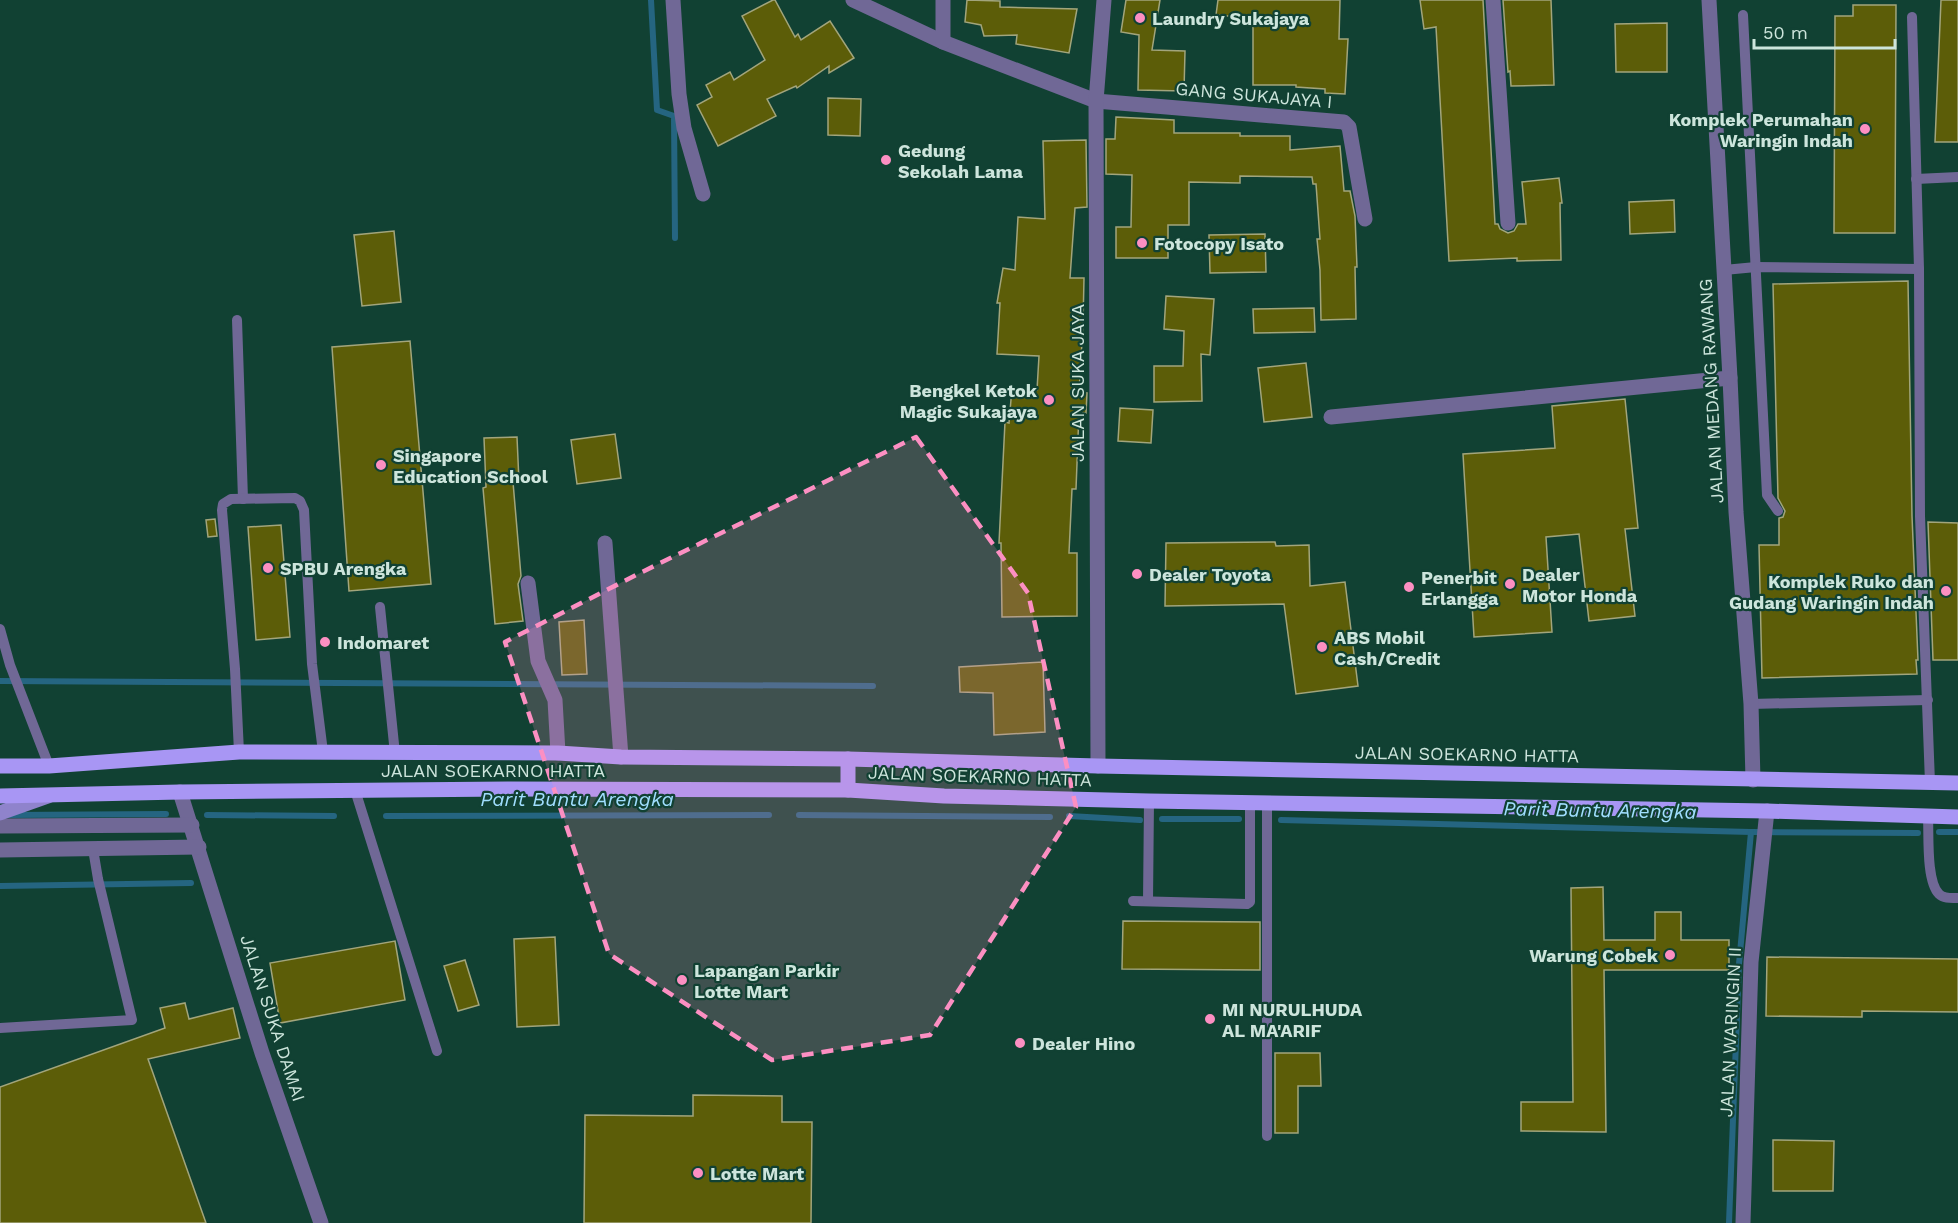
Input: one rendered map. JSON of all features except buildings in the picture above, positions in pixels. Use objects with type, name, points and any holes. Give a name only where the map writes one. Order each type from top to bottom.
[{"type":"main road","name":"JALAN SOEKARNO HATTA","points":[[2,764],[49,766],[239,752],[558,753],[621,757],[848,759],[1958,783]]},
{"type":"main road","points":[[848,759],[848,790]]},
{"type":"main road","name":"JALAN SOEKARNO HATTA","points":[[0,796],[355,790],[848,790],[944,796],[1958,818]]},
{"type":"street","points":[[673,0],[679,94],[703,194]]},
{"type":"street","points":[[853,0],[943,42],[1096,101]]},
{"type":"street","points":[[943,0],[943,42]]},
{"type":"street","name":"JALAN SUKA JAYA","points":[[1098,766],[1096,101],[1104,0]]},
{"type":"street","points":[[1493,0],[1508,223]]},
{"type":"street","name":"JALAN MEDANG RAWANG","points":[[1709,0],[1736,512],[1751,704],[1753,780]]},
{"type":"street","name":"GANG SUKAJAYA I","points":[[1096,101],[1344,122],[1349,127],[1365,219]]},
{"type":"street","points":[[1331,417],[1730,378]]},
{"type":"street","points":[[605,543],[621,757]]},
{"type":"street","points":[[528,583],[538,661],[555,700],[558,753]]},
{"type":"street","name":"JALAN SUKA DAMAI","points":[[180,792],[262,1053],[321,1223]]},
{"type":"street","points":[[0,813],[51,795]]},
{"type":"street","name":"JALAN WARINGIN II","points":[[1743,1223],[1751,962],[1767,814]]},
{"type":"street","points":[[0,826],[192,825]]},
{"type":"street","points":[[0,850],[199,847]]},
{"type":"lane","points":[[1743,15],[1767,495],[1778,511]]},
{"type":"lane","points":[[1912,16],[1919,268],[1917,515],[1928,700],[1930,783]]},
{"type":"lane","points":[[1916,179],[1958,177]]},
{"type":"lane","points":[[1724,270],[1756,267],[1919,268]]},
{"type":"lane","points":[[237,320],[243,499]]},
{"type":"lane","points":[[239,752],[223,504],[227,501],[243,499],[295,498],[302,505],[312,664],[323,752]]},
{"type":"lane","points":[[380,607],[395,754]]},
{"type":"lane","points":[[0,629],[10,665],[49,766]]},
{"type":"lane","points":[[1751,704],[1928,700]]},
{"type":"lane","points":[[355,790],[437,1051]]},
{"type":"lane","points":[[1148,901],[1149,801]]},
{"type":"lane","points":[[1267,802],[1267,1136]]},
{"type":"lane","points":[[1133,901],[1247,904],[1250,902],[1250,803]]},
{"type":"lane","points":[[1928,817],[1930,868],[1934,884],[1939,894],[1947,898],[1958,898]]},
{"type":"lane","points":[[0,1028],[132,1020],[93,849]]},
{"type":"highlighted area","points":[[916,437],[1028,593],[1076,807],[930,1035],[772,1060],[609,954],[505,642]]},
{"type":"waterway","points":[[651,0],[657,110],[674,116],[675,238]]},
{"type":"waterway","points":[[0,681],[873,686]]},
{"type":"waterway","name":"Parit Buntu Arengka","points":[[10,815],[166,814]]},
{"type":"waterway","name":"Parit Buntu Arengka","points":[[207,815],[334,816]]},
{"type":"waterway","name":"Parit Buntu Arengka","points":[[386,816],[769,815]]},
{"type":"waterway","name":"Parit Buntu Arengka","points":[[799,815],[1050,817]]},
{"type":"waterway","name":"Parit Buntu Arengka","points":[[1069,816],[1140,820]]},
{"type":"waterway","name":"Parit Buntu Arengka","points":[[1162,819],[1239,819]]},
{"type":"waterway","name":"Parit Buntu Arengka","points":[[1281,820],[1751,832],[1918,833]]},
{"type":"waterway","points":[[1729,1223],[1739,964],[1751,832]]},
{"type":"waterway","name":"Parit Buntu Arengka","points":[[1939,832],[1958,832]]},
{"type":"waterway","points":[[0,886],[191,883]]},
{"type":"place","name":"Laundry Sukajaya","points":[[1140,18]]},
{"type":"place","name":"Komplek Perumahan Waringin Indah","points":[[1865,129]]},
{"type":"place","name":"Gedung Sekolah Lama","points":[[886,160]]},
{"type":"place","name":"Fotocopy Isato","points":[[1142,243]]},
{"type":"place","name":"Bengkel Ketok Magic Sukajaya","points":[[1049,400]]},
{"type":"place","name":"Singapore Education School","points":[[381,465]]},
{"type":"place","name":"SPBU Arengka","points":[[268,568]]},
{"type":"place","name":"Dealer Toyota","points":[[1137,574]]},
{"type":"place","name":"Dealer Motor Honda","points":[[1510,584]]},
{"type":"place","name":"Penerbit Erlangga","points":[[1409,587]]},
{"type":"place","name":"Komplek Ruko dan Gudang Waringin Indah","points":[[1946,591]]},
{"type":"place","name":"Indomaret","points":[[325,642]]},
{"type":"place","name":"ABS Mobil Cash/Credit","points":[[1322,647]]},
{"type":"place","name":"Warung Cobek","points":[[1670,955]]},
{"type":"place","name":"Lapangan Parkir Lotte Mart","points":[[682,980]]},
{"type":"place","name":"MI NURULHUDA AL MA'ARIF","points":[[1210,1019]]},
{"type":"place","name":"Dealer Hino","points":[[1020,1043]]},
{"type":"place","name":"Lotte Mart","points":[[698,1173]]}]
